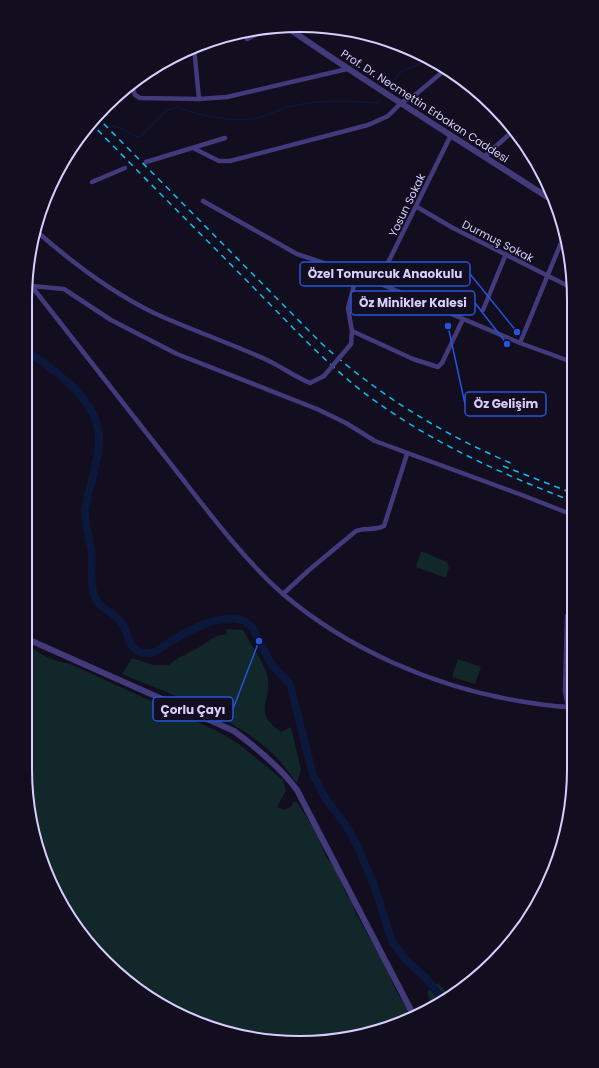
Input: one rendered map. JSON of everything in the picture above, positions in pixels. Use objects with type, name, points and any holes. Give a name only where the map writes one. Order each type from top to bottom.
[{"type":"street","name":"Prof. Dr. Necmettin Erbakan Caddesi","points":[[294,32],[347,69],[402,102],[547,197]]},
{"type":"street","points":[[247,39],[253,36]]},
{"type":"street","points":[[195,53],[199,99]]},
{"type":"street","points":[[133,90],[135,95],[140,98],[199,99],[226,97],[347,69]]},
{"type":"street","points":[[193,148],[219,161],[230,161],[368,125],[388,116],[402,102],[415,95],[441,73]]},
{"type":"street","points":[[484,156],[510,134]]},
{"type":"street","name":"Yosun Sokak","points":[[378,283],[452,135]]},
{"type":"street","points":[[146,162],[225,138]]},
{"type":"street","points":[[92,182],[125,168]]},
{"type":"street","points":[[203,201],[297,254],[357,274],[520,343],[567,360]]},
{"type":"street","name":"Durmuş Sokak","points":[[417,207],[454,228],[566,285]]},
{"type":"street","points":[[40,234],[105,285],[152,312],[268,360],[296,377],[310,383],[324,376],[351,344],[352,331],[348,308],[357,274]]},
{"type":"street","points":[[520,343],[561,241]]},
{"type":"street","points":[[483,310],[506,254]]},
{"type":"street","points":[[33,286],[64,289],[111,320],[177,354],[317,409],[346,423],[375,441],[522,495],[567,514]]},
{"type":"street","points":[[33,287],[217,524],[283,594],[310,615],[353,643],[451,686],[503,698],[567,706]]},
{"type":"street","points":[[352,331],[413,359],[438,367],[442,363],[463,319]]},
{"type":"street","points":[[283,594],[356,530],[384,526],[407,454]]},
{"type":"street","points":[[567,616],[565,691],[567,696]]},
{"type":"street","points":[[32,641],[234,731],[256,748],[280,771],[297,790],[412,1011]]},
{"type":"green space","points":[[421,551],[447,562],[449,568],[446,578],[416,567]]},
{"type":"green space","points":[[226,629],[243,630],[265,669],[267,674],[268,692],[265,711],[272,724],[281,732],[291,727],[301,770],[297,783],[278,759],[261,744],[224,719],[184,700],[122,674],[132,658],[153,665],[169,665],[213,638],[227,634]]},
{"type":"green space","points":[[32,649],[52,659],[68,663],[217,731],[239,744],[283,780],[286,791],[277,807],[284,810],[292,806],[293,802],[297,802],[318,835],[326,857],[334,866],[347,896],[352,902],[356,914],[383,961],[397,993],[410,1012],[369,1027],[334,1034],[300,1036],[265,1034],[230,1027],[197,1016],[151,991],[110,958],[87,931],[68,902],[52,871],[41,838],[34,803],[32,768]]},
{"type":"green space","points":[[458,659],[481,667],[475,684],[452,677]]},
{"type":"green space","points":[[438,983],[446,992],[431,1001],[427,992]]},
{"type":"waterway","points":[[390,84],[401,72],[422,62]]},
{"type":"waterway","points":[[92,131],[113,126],[140,137],[167,110],[178,107],[194,113],[214,117],[244,120],[257,118],[287,107],[302,104],[334,102],[377,103],[380,100]]},
{"type":"waterway","points":[[32,355],[62,377],[85,401],[93,414],[98,428],[98,452],[85,511],[92,556],[92,586],[96,600],[102,607],[118,618],[125,628],[132,646],[142,653],[151,653],[156,651],[189,631],[223,619],[244,621],[252,627],[272,665],[290,684],[313,775],[326,799],[345,824],[356,843],[374,885],[392,941],[407,961],[426,978],[440,996]]},
{"type":"railway","points":[[100,120],[321,343],[343,362],[365,380],[412,412],[461,440],[513,464]]},
{"type":"railway","points":[[95,127],[305,340],[333,367],[363,392],[412,425],[464,454],[517,479],[567,499]]},
{"type":"railway","points":[[503,466],[567,491]]},
{"type":"place","name":"Öz Gelişim","points":[[448,326]]},
{"type":"place","name":"Özel Tomurcuk Anaokulu","points":[[517,332]]},
{"type":"place","name":"Öz Minikler Kalesi","points":[[507,344]]},
{"type":"place","name":"Çorlu Çayı","points":[[259,641]]}]
